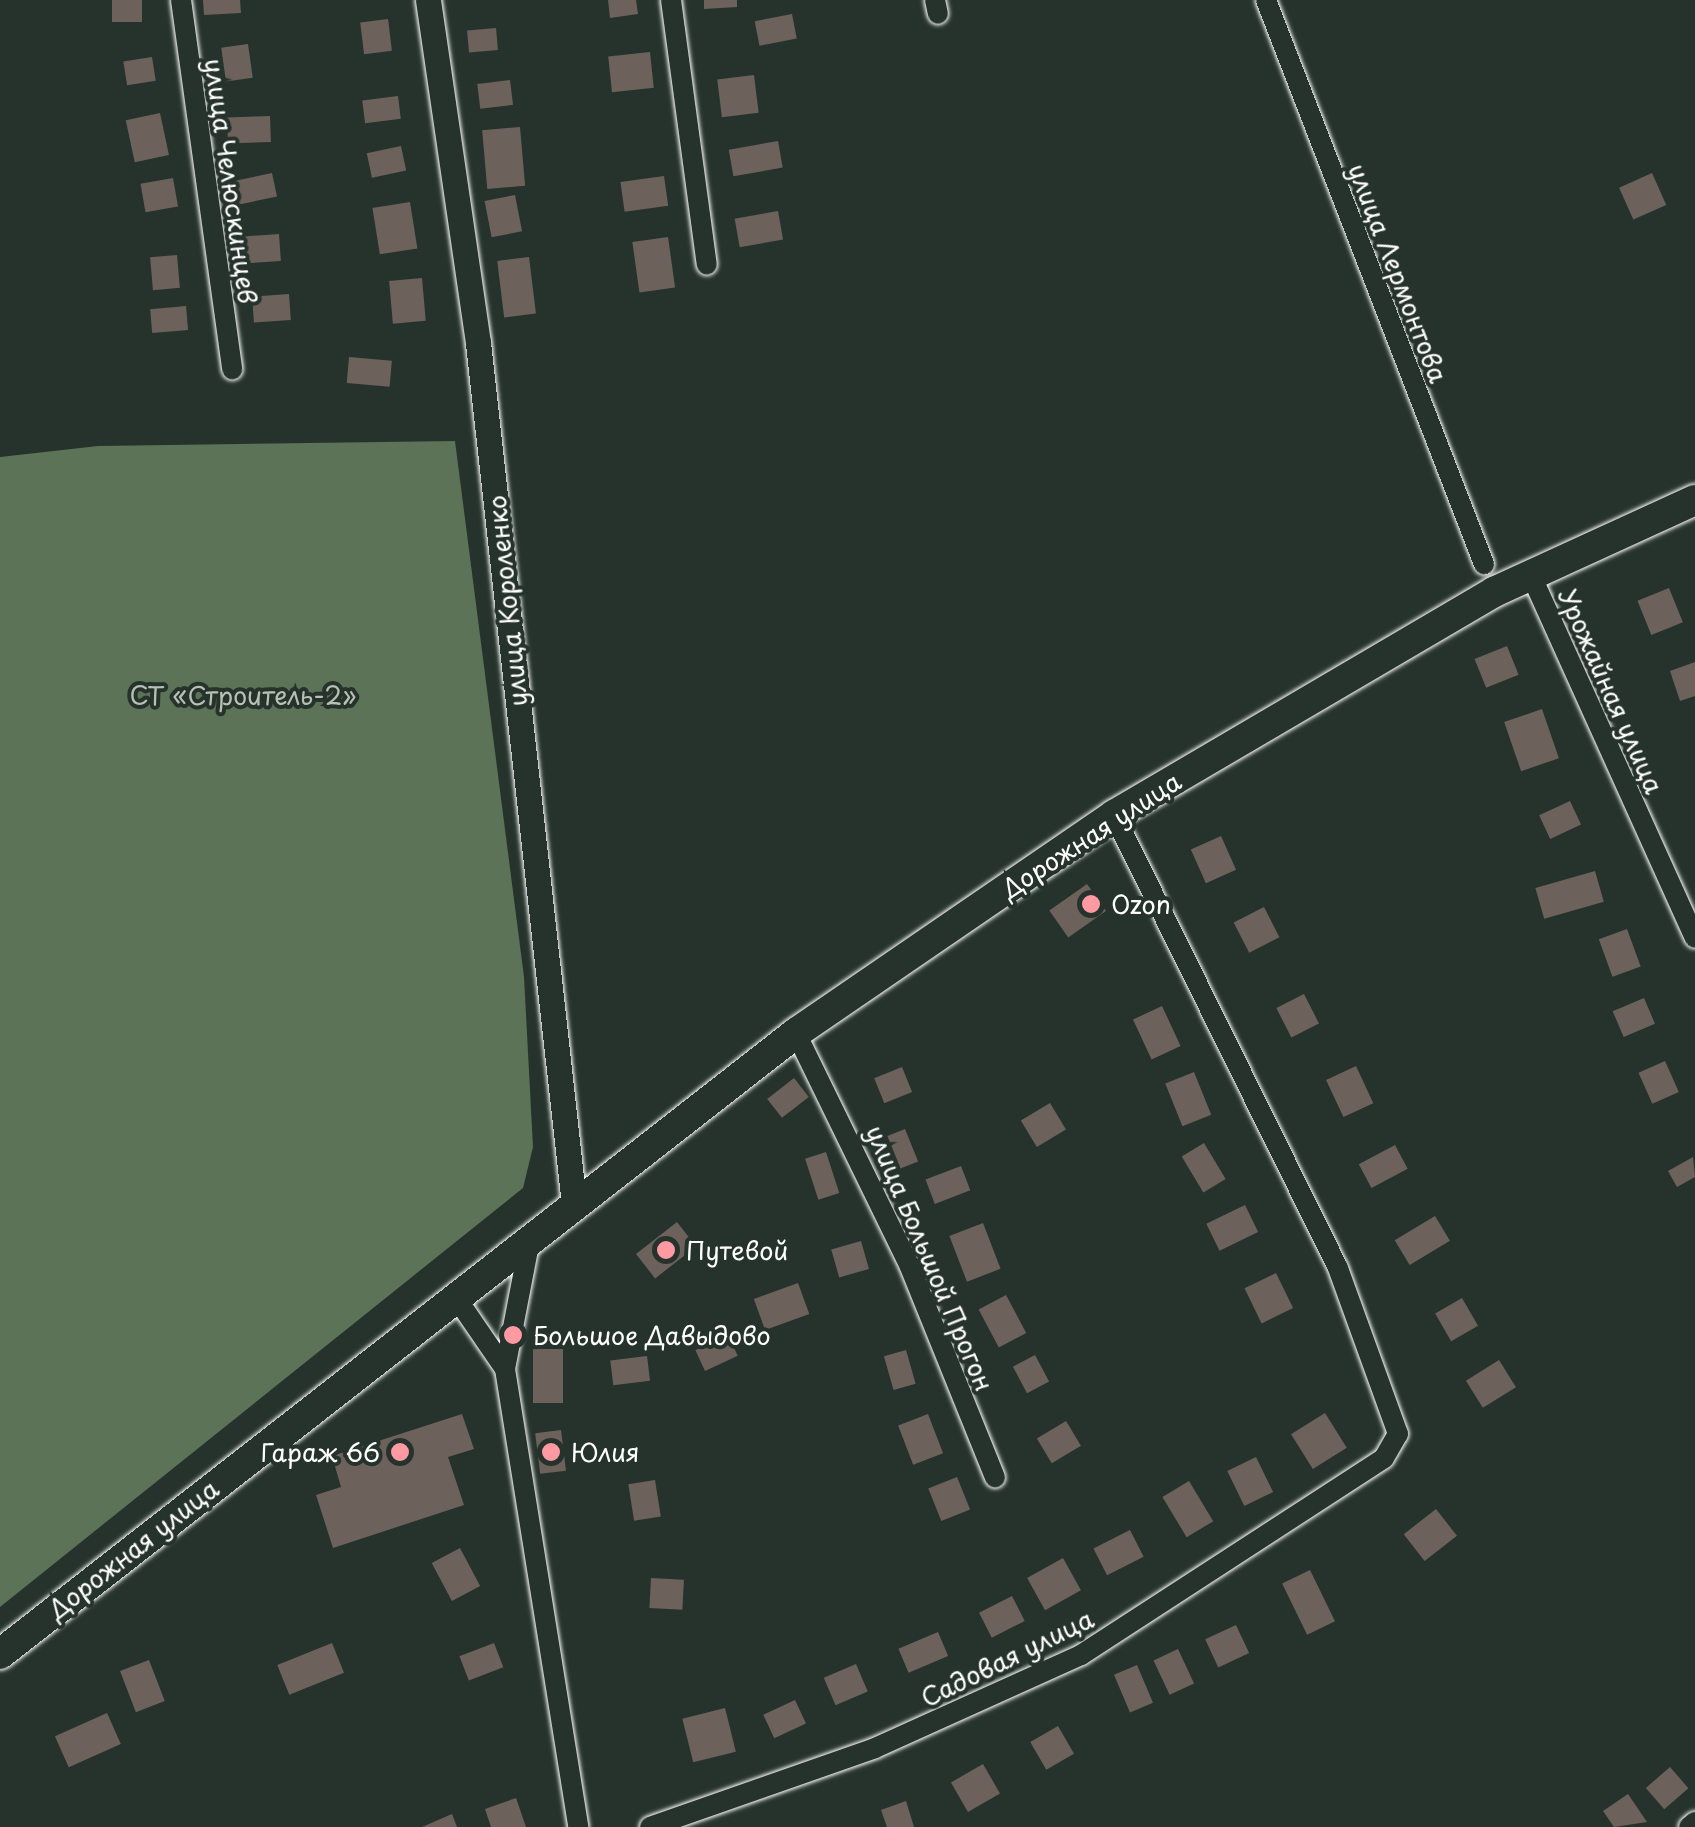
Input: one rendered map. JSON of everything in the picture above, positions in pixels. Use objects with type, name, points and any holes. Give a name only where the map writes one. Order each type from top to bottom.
[{"type":"main road","name":"Дорожная улица","points":[[0,1654],[796,1033],[1114,815],[1531,575],[1695,500]]},
{"type":"street","name":"улица Челюскинцев","points":[[180,0],[232,369]]},
{"type":"street","name":"улица Короленко","points":[[428,0],[478,342],[574,1204]]},
{"type":"street","points":[[671,0],[707,265]]},
{"type":"street","name":"улица Лермонтова","points":[[1266,0],[1484,564]]},
{"type":"street","name":"Урожайная улица","points":[[1531,575],[1695,938]]},
{"type":"street","name":"Дорожная улица","points":[[1114,815],[1338,1268],[1398,1434]]},
{"type":"street","name":"улица Большой Прогон","points":[[796,1033],[816,1060],[996,1477]]},
{"type":"street","points":[[530,1237],[505,1369],[578,1827]]},
{"type":"street","points":[[455,1296],[505,1369]]},
{"type":"street","name":"Садовая улица","points":[[650,1827],[875,1748],[1081,1655],[1384,1458],[1398,1434]]},
{"type":"street","points":[[1689,1827],[1695,1822]]},
{"type":"green space","name":"СТ «Строитель-2»","points":[[455,441],[524,977],[533,1147],[523,1188],[0,1607],[0,457],[98,446]]},
{"type":"building","points":[[112,0],[142,0],[142,22],[112,22]]},
{"type":"building","points":[[203,0],[240,0],[241,13],[204,15]]},
{"type":"building","points":[[608,0],[636,0],[638,14],[610,18]]},
{"type":"building","points":[[704,0],[737,0],[737,7],[704,9]]},
{"type":"building","points":[[792,14],[797,39],[759,46],[755,21]]},
{"type":"building","points":[[388,19],[392,51],[364,54],[360,22]]},
{"type":"building","points":[[496,28],[498,50],[469,52],[467,31]]},
{"type":"building","points":[[248,44],[253,78],[226,81],[221,48]]},
{"type":"building","points":[[650,52],[654,88],[612,92],[608,56]]},
{"type":"building","points":[[152,57],[156,81],[127,85],[123,62]]},
{"type":"building","points":[[754,75],[759,113],[722,117],[717,80]]},
{"type":"building","points":[[510,80],[513,105],[480,109],[477,84]]},
{"type":"building","points":[[398,96],[401,119],[365,123],[362,100]]},
{"type":"building","points":[[160,113],[169,155],[135,162],[126,120]]},
{"type":"building","points":[[270,116],[271,142],[228,143],[227,118]]},
{"type":"building","points":[[520,127],[525,186],[487,189],[482,130]]},
{"type":"building","points":[[778,141],[783,168],[733,176],[729,150]]},
{"type":"building","points":[[401,146],[406,170],[372,178],[367,153]]},
{"type":"building","points":[[272,173],[277,196],[238,205],[233,181]]},
{"type":"building","points":[[1652,173],[1666,205],[1633,220],[1619,188]]},
{"type":"building","points":[[664,176],[668,206],[625,212],[620,182]]},
{"type":"building","points":[[173,178],[178,207],[146,212],[141,184]]},
{"type":"building","points":[[515,195],[522,231],[492,237],[485,201]]},
{"type":"building","points":[[410,202],[417,248],[380,254],[372,208]]},
{"type":"building","points":[[778,211],[783,240],[740,247],[735,219]]},
{"type":"building","points":[[279,234],[281,261],[246,263],[244,236]]},
{"type":"building","points":[[668,237],[675,288],[639,293],[632,242]]},
{"type":"building","points":[[177,255],[180,288],[153,290],[150,257]]},
{"type":"building","points":[[529,257],[536,314],[504,317],[497,261]]},
{"type":"building","points":[[422,278],[426,321],[393,324],[389,281]]},
{"type":"building","points":[[289,294],[291,320],[254,323],[252,297]]},
{"type":"building","points":[[186,306],[188,330],[152,333],[150,309]]},
{"type":"building","points":[[349,357],[392,361],[390,387],[347,383]]},
{"type":"building","points":[[1669,588],[1683,622],[1651,635],[1637,601]]},
{"type":"building","points":[[1507,646],[1519,675],[1486,688],[1475,659]]},
{"type":"building","points":[[1695,662],[1695,696],[1680,701],[1670,671]]},
{"type":"building","points":[[1542,709],[1559,758],[1521,771],[1504,722]]},
{"type":"building","points":[[1570,801],[1581,825],[1550,839],[1539,815]]},
{"type":"building","points":[[1221,836],[1236,870],[1206,883],[1191,849]]},
{"type":"building","points":[[1595,871],[1604,902],[1544,919],[1535,888]]},
{"type":"building","points":[[1087,884],[1106,911],[1068,937],[1049,910]]},
{"type":"building","points":[[1264,907],[1279,937],[1249,953],[1234,922]]},
{"type":"building","points":[[1627,929],[1641,967],[1612,977],[1599,939]]},
{"type":"building","points":[[1304,994],[1319,1023],[1291,1037],[1276,1008]]},
{"type":"building","points":[[1644,998],[1655,1024],[1624,1037],[1613,1011]]},
{"type":"building","points":[[1162,1006],[1181,1046],[1152,1059],[1133,1020]]},
{"type":"building","points":[[1665,1061],[1679,1092],[1652,1104],[1639,1073]]},
{"type":"building","points":[[1356,1066],[1373,1103],[1343,1117],[1326,1080]]},
{"type":"building","points":[[902,1067],[912,1092],[884,1103],[874,1078]]},
{"type":"building","points":[[1194,1072],[1211,1115],[1182,1126],[1165,1084]]},
{"type":"building","points":[[794,1078],[809,1097],[782,1118],[767,1099]]},
{"type":"building","points":[[1050,1103],[1066,1130],[1037,1147],[1021,1121]]},
{"type":"building","points":[[905,1129],[918,1161],[900,1169],[887,1136]]},
{"type":"building","points":[[1204,1143],[1226,1179],[1203,1192],[1182,1156]]},
{"type":"building","points":[[1395,1145],[1408,1169],[1371,1188],[1359,1164]]},
{"type":"building","points":[[826,1152],[839,1193],[818,1200],[805,1159]]},
{"type":"building","points":[[1693,1157],[1695,1177],[1677,1187],[1668,1171]]},
{"type":"building","points":[[961,1166],[970,1190],[935,1204],[926,1180]]},
{"type":"building","points":[[1245,1205],[1258,1232],[1220,1251],[1206,1224]]},
{"type":"building","points":[[1435,1216],[1450,1241],[1410,1265],[1395,1240]]},
{"type":"building","name":"Путевой","points":[[677,1222],[696,1246],[655,1278],[636,1254]]},
{"type":"building","points":[[983,1223],[1001,1269],[967,1282],[949,1236]]},
{"type":"building","points":[[861,1241],[869,1269],[839,1277],[831,1250]]},
{"type":"building","points":[[1276,1273],[1293,1308],[1262,1323],[1245,1288]]},
{"type":"building","points":[[798,1283],[809,1314],[765,1330],[754,1299]]},
{"type":"building","points":[[1006,1295],[1026,1333],[999,1348],[979,1310]]},
{"type":"building","points":[[1462,1298],[1478,1326],[1451,1341],[1435,1314]]},
{"type":"building","points":[[728,1335],[738,1356],[705,1371],[695,1350]]},
{"type":"building","points":[[533,1349],[563,1349],[563,1403],[533,1403]]},
{"type":"building","points":[[906,1350],[916,1384],[894,1390],[884,1356]]},
{"type":"building","points":[[1035,1355],[1049,1381],[1027,1393],[1013,1367]]},
{"type":"building","points":[[647,1356],[650,1381],[613,1385],[610,1361]]},
{"type":"building","points":[[1499,1360],[1516,1387],[1483,1408],[1466,1381]]},
{"type":"building","points":[[1325,1413],[1347,1448],[1313,1469],[1291,1434]]},
{"type":"building","points":[[462,1414],[474,1449],[448,1457],[464,1505],[333,1548],[316,1495],[341,1487],[332,1456]]},
{"type":"building","points":[[928,1414],[943,1453],[913,1465],[898,1425]]},
{"type":"building","points":[[1066,1421],[1081,1446],[1052,1463],[1037,1439]]},
{"type":"building","name":"Юлия","points":[[561,1430],[566,1471],[540,1474],[535,1433]]},
{"type":"building","points":[[1256,1457],[1273,1492],[1244,1506],[1227,1471]]},
{"type":"building","points":[[957,1477],[970,1509],[941,1521],[928,1489]]},
{"type":"building","points":[[655,1480],[661,1517],[634,1521],[628,1484]]},
{"type":"building","points":[[1189,1481],[1213,1521],[1187,1537],[1162,1497]]},
{"type":"building","points":[[1436,1509],[1457,1536],[1425,1561],[1404,1534]]},
{"type":"building","points":[[1130,1530],[1144,1557],[1107,1575],[1093,1549]]},
{"type":"building","points":[[460,1548],[480,1586],[452,1601],[432,1563]]},
{"type":"building","points":[[1063,1558],[1081,1590],[1045,1610],[1027,1578]]},
{"type":"building","points":[[1310,1570],[1335,1621],[1307,1635],[1282,1584]]},
{"type":"building","points":[[651,1578],[684,1580],[682,1610],[649,1608]]},
{"type":"building","points":[[1012,1596],[1025,1621],[992,1638],[979,1613]]},
{"type":"building","points":[[1236,1625],[1249,1653],[1218,1667],[1205,1639]]},
{"type":"building","points":[[938,1632],[948,1656],[909,1673],[898,1649]]},
{"type":"building","points":[[332,1643],[344,1673],[289,1695],[277,1665]]},
{"type":"building","points":[[494,1643],[503,1667],[469,1681],[459,1656]]},
{"type":"building","points":[[1178,1649],[1194,1683],[1170,1695],[1154,1660]]},
{"type":"building","points":[[149,1660],[165,1701],[136,1712],[120,1671]]},
{"type":"building","points":[[856,1664],[868,1692],[836,1705],[824,1678]]},
{"type":"building","points":[[1137,1665],[1153,1703],[1130,1713],[1114,1675]]},
{"type":"building","points":[[795,1700],[806,1724],[774,1738],[763,1715]]},
{"type":"building","points":[[725,1708],[736,1752],[693,1762],[682,1719]]},
{"type":"building","points":[[107,1713],[121,1744],[69,1767],[55,1736]]},
{"type":"building","points":[[1058,1726],[1074,1754],[1046,1770],[1030,1742]]},
{"type":"building","points":[[983,1764],[1000,1793],[968,1812],[951,1782]]},
{"type":"building","points":[[1670,1767],[1688,1788],[1664,1809],[1646,1788]]},
{"type":"building","points":[[1628,1794],[1647,1822],[1614,1827],[1603,1811]]},
{"type":"building","points":[[516,1798],[526,1827],[491,1827],[485,1809]]},
{"type":"building","points":[[906,1801],[914,1827],[887,1827],[881,1810]]},
{"type":"building","points":[[452,1814],[457,1827],[422,1827]]},
{"type":"place","name":"Ozon","points":[[1091,904]]},
{"type":"place","name":"Путевой","points":[[666,1250]]},
{"type":"place","name":"Большое Давыдово","points":[[513,1335]]},
{"type":"place","name":"Гараж 66","points":[[400,1452]]},
{"type":"place","name":"Юлия","points":[[551,1452]]}]
